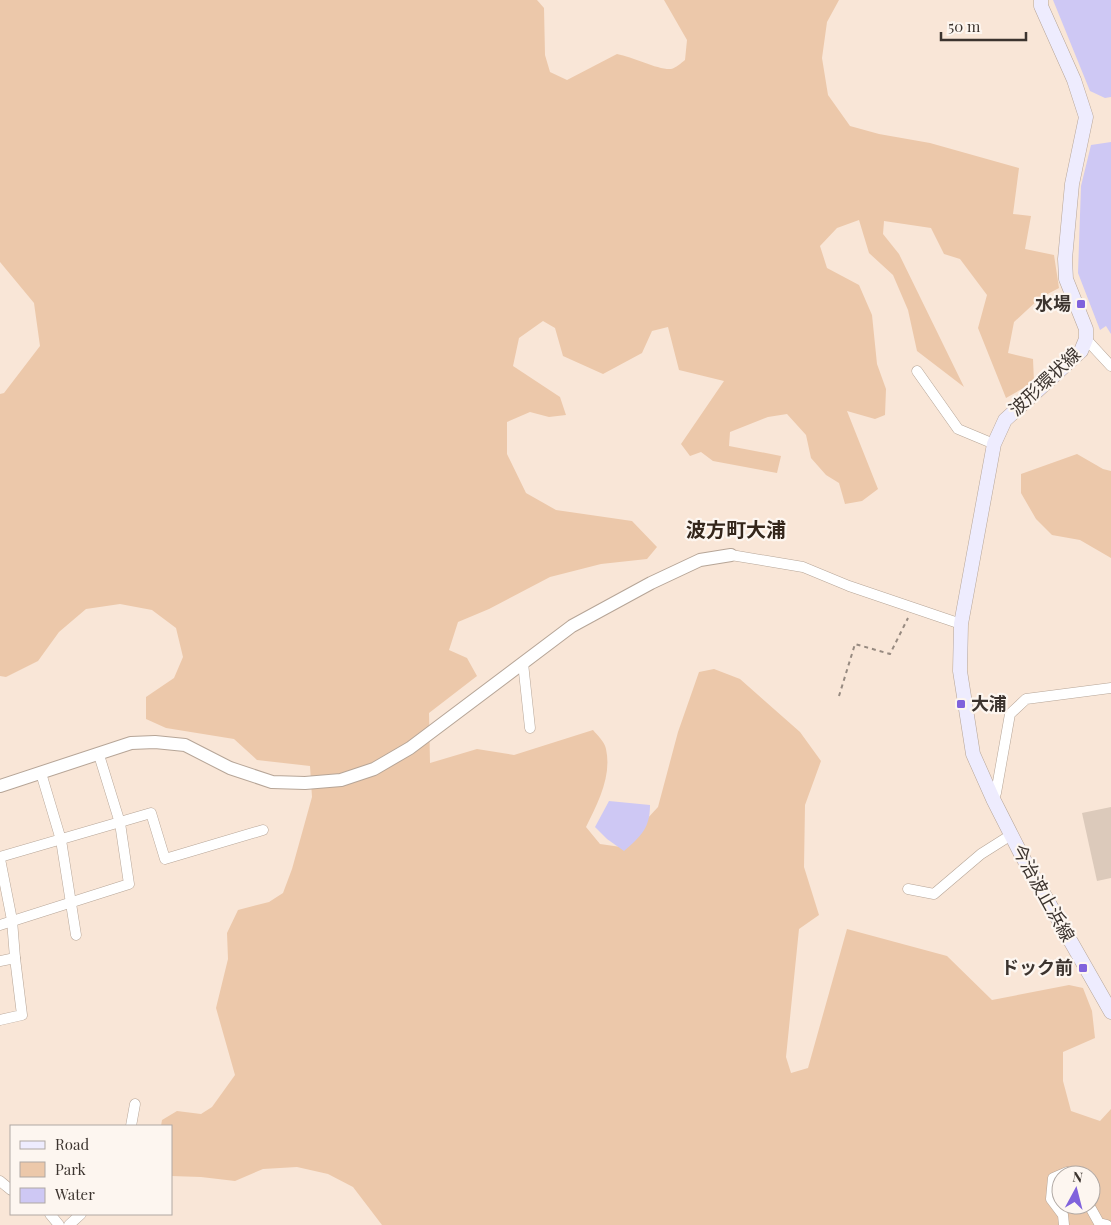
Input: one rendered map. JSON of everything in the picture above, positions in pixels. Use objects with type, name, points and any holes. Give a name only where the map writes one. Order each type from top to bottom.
[{"type":"main road","name":"波形環状線","points":[[993,798],[974,754],[969,729],[960,671],[960,624],[994,444],[1004,420],[1081,351],[1086,340],[1086,329],[1066,279],[1065,259],[1072,184],[1086,117],[1074,80],[1040,0]]},
{"type":"main road","name":"今治波止浜線","points":[[993,798],[1011,835],[1111,1012]]},
{"type":"street","points":[[1086,340],[1111,366]]},
{"type":"street","points":[[917,371],[958,429],[994,444]]},
{"type":"street","points":[[0,786],[131,744],[155,742],[185,745],[230,768],[272,782],[305,783],[341,780],[374,769],[410,748],[572,626],[651,583],[700,560],[730,555],[803,567],[849,586],[960,624]]},
{"type":"street","points":[[523,663],[530,728]]},
{"type":"street","points":[[993,798],[996,793],[1010,714],[1026,699],[1111,688]]},
{"type":"street","points":[[0,925],[130,884],[120,823],[99,755]]},
{"type":"street","points":[[41,773],[61,840],[76,936]]},
{"type":"street","points":[[0,1020],[22,1015],[12,920],[0,858],[151,813],[165,858],[263,830]]},
{"type":"street","points":[[908,889],[934,894],[981,854],[1011,835]]},
{"type":"street","points":[[0,961],[15,958]]},
{"type":"street","points":[[131,1125],[135,1104]]},
{"type":"street","points":[[0,1181],[10,1189]]},
{"type":"street","points":[[51,1215],[59,1225]]},
{"type":"street","points":[[69,1225],[80,1215]]},
{"type":"street","points":[[1095,1215],[1099,1223],[1107,1225]]},
{"type":"path","points":[[839,696],[856,644],[890,654],[914,607]]},
{"type":"green space","points":[[0,0],[537,0],[544,8],[545,55],[550,72],[567,80],[617,54],[666,69],[671,69],[685,60],[687,40],[664,0],[839,0],[827,22],[822,58],[828,95],[850,126],[879,134],[930,143],[1019,168],[1013,214],[1031,216],[1025,249],[1054,255],[1059,288],[1040,298],[1014,322],[1008,353],[1033,359],[1034,382],[1006,398],[978,328],[987,295],[960,259],[944,254],[931,228],[884,221],[883,234],[899,254],[964,387],[917,351],[908,310],[893,275],[869,253],[859,220],[837,228],[820,246],[827,268],[859,285],[872,315],[877,364],[886,389],[885,415],[875,419],[847,411],[878,489],[862,501],[845,504],[839,483],[826,475],[811,458],[806,435],[787,414],[768,417],[730,432],[729,446],[781,456],[777,473],[713,461],[701,452],[690,456],[681,444],[724,381],[679,370],[668,327],[652,331],[642,353],[603,374],[563,356],[555,328],[543,321],[519,338],[513,366],[560,397],[566,415],[549,417],[530,412],[507,422],[507,454],[526,493],[556,510],[632,521],[657,547],[647,559],[601,564],[550,577],[489,609],[458,622],[449,650],[467,658],[477,676],[429,713],[430,763],[477,749],[514,755],[593,730],[605,746],[607,769],[603,789],[586,827],[600,844],[621,847],[658,807],[678,732],[699,672],[714,669],[740,679],[800,732],[821,761],[805,805],[804,867],[819,915],[799,929],[786,1057],[791,1073],[808,1068],[847,929],[947,956],[992,1000],[1069,985],[1083,988],[1092,1011],[1095,1038],[1063,1052],[1063,1081],[1071,1111],[1100,1121],[1111,1109],[1111,1225],[382,1225],[353,1187],[328,1174],[297,1167],[263,1169],[235,1181],[172,1176],[172,1125],[161,1125],[162,1120],[177,1111],[201,1114],[212,1107],[235,1075],[216,1008],[228,959],[227,933],[238,910],[269,902],[283,893],[292,869],[312,797],[310,766],[257,760],[234,739],[166,728],[146,719],[146,697],[174,678],[183,657],[176,628],[152,610],[120,604],[86,609],[59,632],[38,661],[6,677],[0,676],[0,394],[4,393],[40,346],[34,303],[0,262]]},
{"type":"green space","points":[[1077,454],[1103,469],[1111,471],[1111,558],[1080,540],[1052,535],[1036,519],[1021,493],[1021,474]]},
{"type":"water","points":[[1053,0],[1111,0],[1111,97],[1105,98],[1090,91]]},
{"type":"water","points":[[1111,142],[1111,334],[1106,326],[1100,330],[1078,273],[1081,186],[1091,145]]},
{"type":"water","points":[[609,801],[650,805],[646,826],[635,841],[624,851],[607,839],[595,827]]},
{"type":"building","points":[[1111,807],[1111,878],[1097,881],[1082,813]]},
{"type":"place","name":"水場","points":[[1081,304]]},
{"type":"place","name":"大浦","points":[[961,704]]},
{"type":"place","name":"ドック前","points":[[1083,968]]},
{"type":"district","name":"波方町大浦","points":[[736,530]]}]
